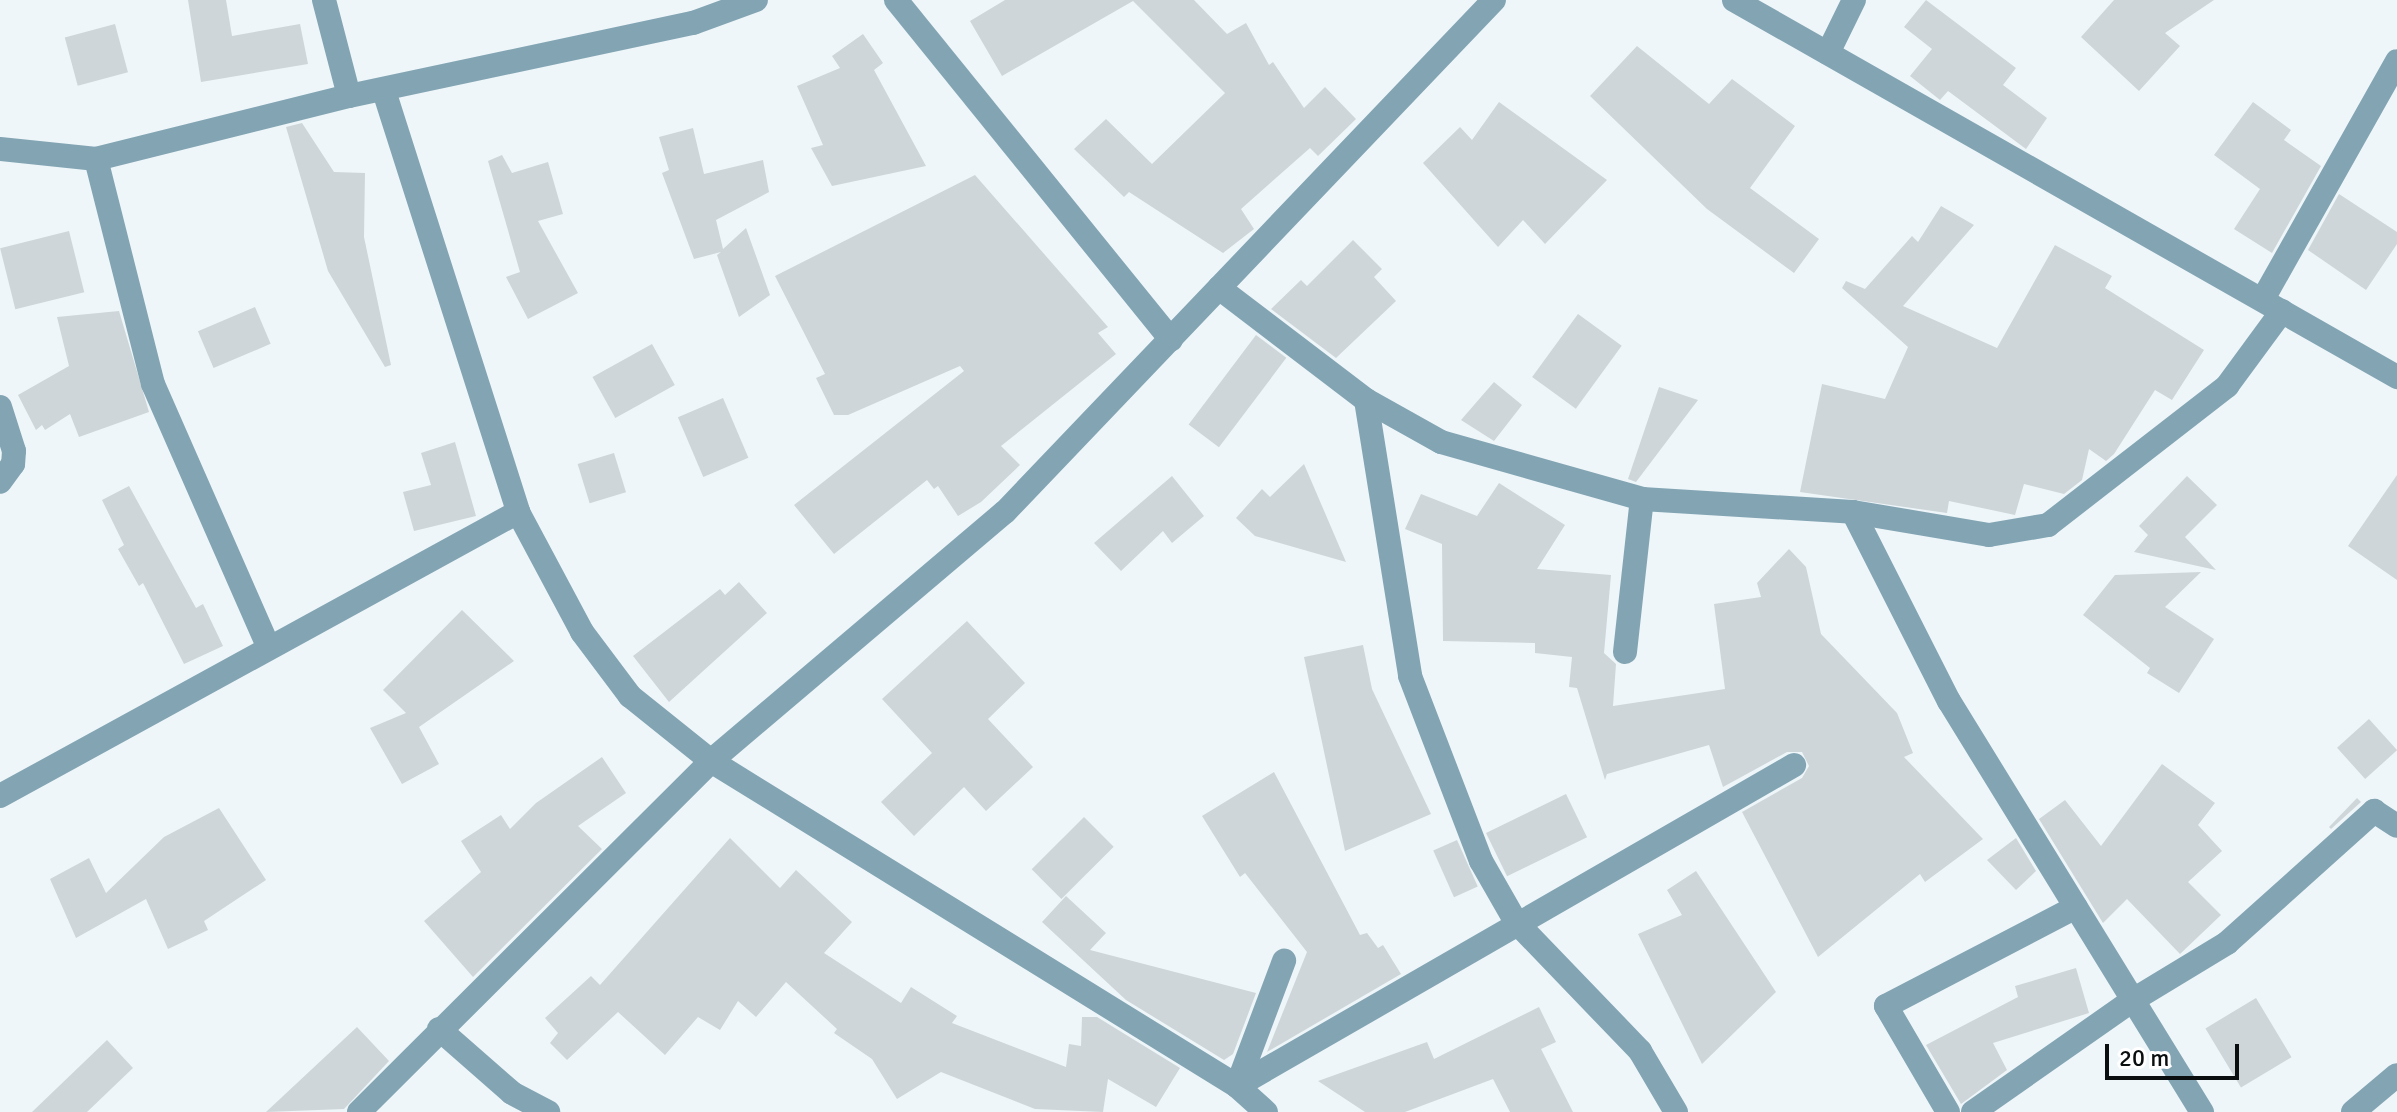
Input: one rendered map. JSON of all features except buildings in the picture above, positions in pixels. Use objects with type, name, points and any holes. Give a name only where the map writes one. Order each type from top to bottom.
[{"type":"street","points":[[324,0],[349,96]]},
{"type":"street","points":[[0,149],[96,159],[349,96],[693,23],[756,0]]},
{"type":"street","points":[[896,0],[1171,339]]},
{"type":"street","points":[[359,1112],[711,761],[1005,512],[1494,0]]},
{"type":"street","points":[[1734,0],[2397,377]]},
{"type":"street","points":[[1828,53],[1854,0]]},
{"type":"street","points":[[1219,288],[1366,400],[1441,442],[1642,499],[1853,512],[1989,535],[2048,525],[2227,386],[2397,61]]},
{"type":"street","points":[[384,91],[518,512],[582,632],[630,696],[711,761],[1237,1086],[1266,1112]]},
{"type":"street","points":[[96,159],[153,384],[268,646]]},
{"type":"street","points":[[1366,400],[1410,676],[1481,861],[1516,922],[1640,1051],[1676,1112]]},
{"type":"street","points":[[0,407],[14,451],[13,464],[0,482]]},
{"type":"street","points":[[1625,652],[1642,499]]},
{"type":"street","points":[[0,796],[268,646],[518,512]]},
{"type":"street","points":[[1853,512],[1949,701],[2202,1112]]},
{"type":"street","points":[[1237,1086],[1516,922],[1794,765]]},
{"type":"street","points":[[1973,1112],[2133,1000],[2227,943],[2374,811],[2397,826]]},
{"type":"street","points":[[1948,1112],[1886,1006],[2076,907]]},
{"type":"street","points":[[1237,1086],[1284,961]]},
{"type":"street","points":[[439,1029],[512,1093],[548,1112]]},
{"type":"street","points":[[2353,1112],[2397,1075]]}]
